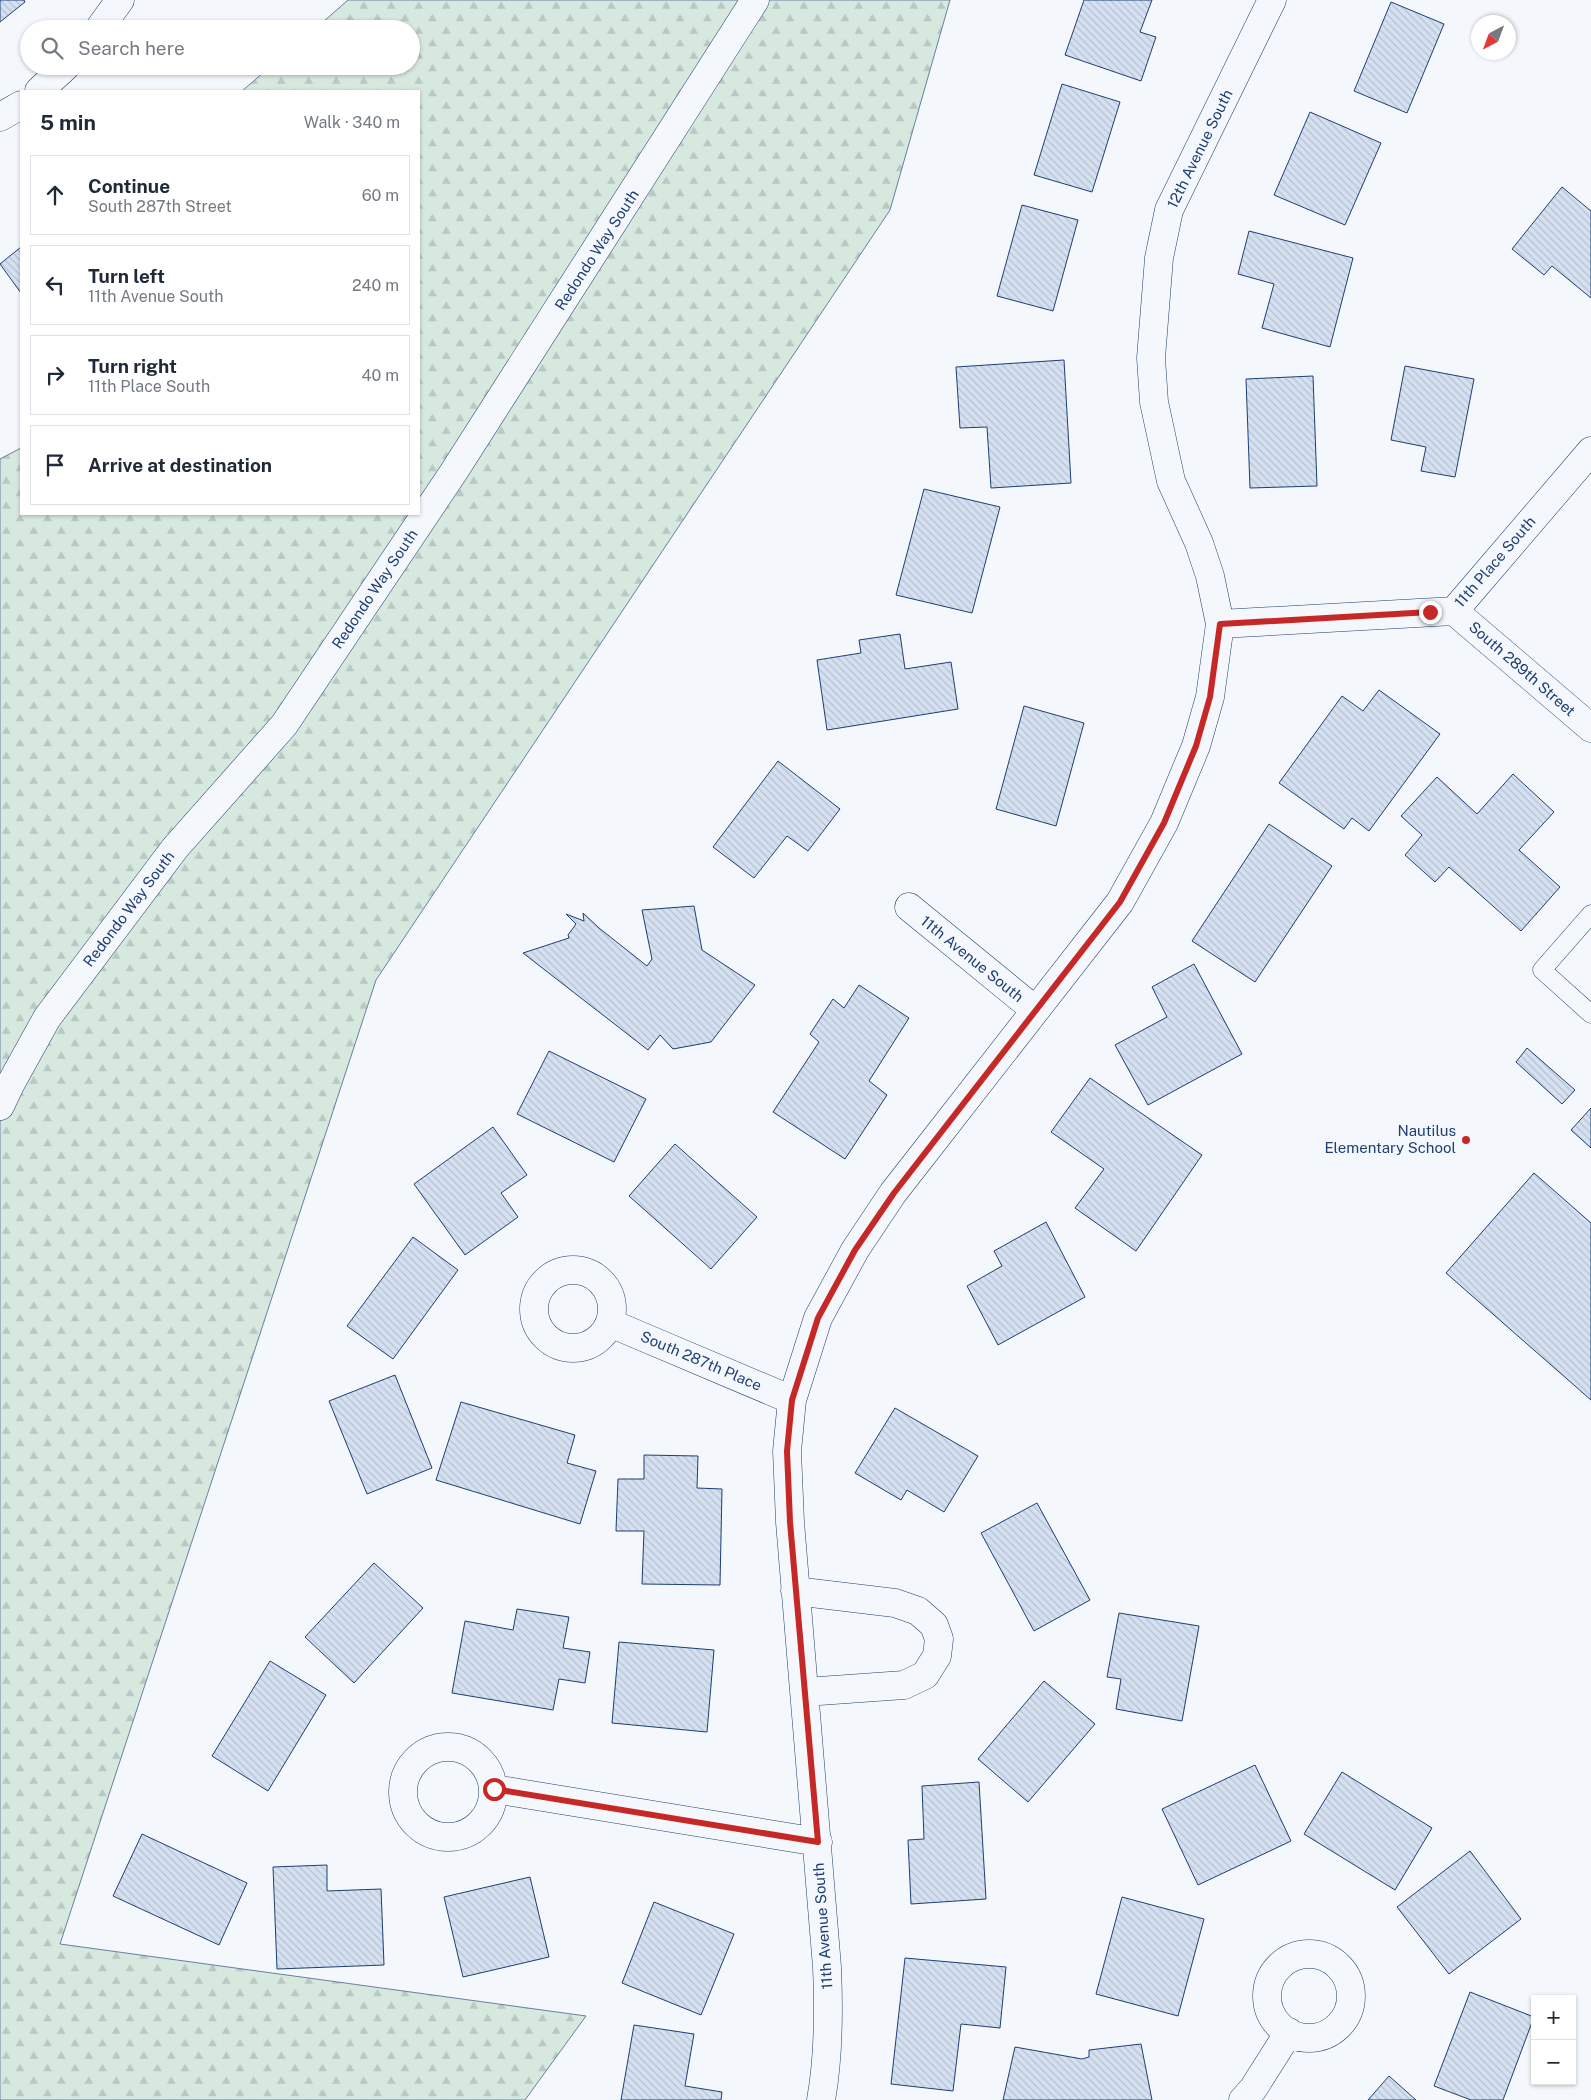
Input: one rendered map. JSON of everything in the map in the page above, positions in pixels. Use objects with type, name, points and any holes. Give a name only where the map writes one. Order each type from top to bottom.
[{"type":"street","points":[[106,20],[120,0]]},
{"type":"street","name":"Redondo Way South","points":[[0,1106],[15,1075],[53,1011],[175,848],[284,725],[453,473],[755,0]]},
{"type":"street","name":"12th Avenue South","points":[[1220,624],[1210,576],[1199,543],[1171,481],[1154,402],[1151,358],[1159,258],[1169,210],[1272,0]]},
{"type":"street","points":[[40,90],[56,75]]},
{"type":"street","points":[[0,117],[20,106]]},
{"type":"street","name":"11th Place South","points":[[1220,624],[1454,610],[1591,451]]},
{"type":"street","name":"South 289th Street","points":[[1454,610],[1591,728]]},
{"type":"street","name":"11th Avenue South","points":[[821,2100],[826,2075],[829,2020],[824,1915],[795,1591],[787,1451],[792,1400],[818,1318],[855,1250],[894,1193],[1034,1010],[1120,902],[1164,823],[1196,746],[1210,697],[1220,624]]},
{"type":"street","name":"11th Avenue South","points":[[910,907],[1034,1010]]},
{"type":"street","name":"South 287th Place","points":[[610,1323],[792,1400]]},
{"type":"street","points":[[795,1591],[895,1603],[918,1611],[934,1625],[939,1639],[937,1656],[925,1675],[904,1685],[805,1692]]},
{"type":"street","points":[[494,1789],[818,1842]]},
{"type":"street","points":[[1243,2100],[1253,2089],[1289,2032]]},
{"type":"lane","points":[[1591,914],[1542,970],[1591,1014]]},
{"type":"green space","points":[[348,0],[950,0],[890,210],[376,980],[60,1944],[586,2016],[525,2100],[0,2100],[0,459],[20,449],[20,515],[420,515],[420,90],[243,90],[261,75],[420,75],[420,20],[325,20]]},
{"type":"building","points":[[0,0],[24,0],[25,2],[0,22]]},
{"type":"building","points":[[1084,0],[1152,0],[1140,32],[1156,37],[1141,81],[1065,55]]},
{"type":"building","points":[[1391,2],[1444,24],[1407,113],[1354,91]]},
{"type":"building","points":[[1062,84],[1120,102],[1092,192],[1034,175]]},
{"type":"building","points":[[1310,112],[1381,143],[1345,225],[1274,195]]},
{"type":"building","points":[[1562,187],[1591,211],[1591,298],[1552,266],[1544,275],[1512,249]]},
{"type":"building","points":[[1022,205],[1078,220],[1053,311],[997,296]]},
{"type":"building","points":[[1249,231],[1353,258],[1330,347],[1262,328],[1274,284],[1238,274]]},
{"type":"building","points":[[20,248],[20,292],[0,264]]},
{"type":"building","points":[[1064,360],[1071,483],[991,488],[987,427],[960,428],[956,367]]},
{"type":"building","points":[[1405,366],[1474,379],[1455,477],[1421,471],[1426,447],[1391,440]]},
{"type":"building","points":[[1313,376],[1317,486],[1250,488],[1246,379]]},
{"type":"building","points":[[924,489],[1000,507],[972,613],[896,595]]},
{"type":"building","points":[[900,634],[905,669],[951,662],[958,709],[827,730],[817,660],[861,653],[859,640]]},
{"type":"building","points":[[1379,690],[1440,734],[1369,831],[1352,818],[1344,829],[1279,783],[1342,696],[1363,711]]},
{"type":"building","points":[[1024,706],[1084,723],[1056,826],[996,809]]},
{"type":"building","points":[[778,761],[840,809],[808,851],[787,836],[754,878],[713,847]]},
{"type":"building","points":[[1513,774],[1554,812],[1519,850],[1560,887],[1521,931],[1449,867],[1435,882],[1405,855],[1422,835],[1401,816],[1437,777],[1477,814]]},
{"type":"building","points":[[1269,824],[1332,866],[1255,982],[1192,941]]},
{"type":"building","points":[[694,906],[702,950],[755,985],[711,1042],[673,1049],[660,1035],[648,1050],[523,953],[569,938],[568,935],[576,924],[566,914],[584,921],[583,913],[647,966],[652,959],[642,910]]},
{"type":"building","points":[[1194,964],[1242,1054],[1148,1105],[1115,1045],[1167,1017],[1152,987]]},
{"type":"building","points":[[859,985],[909,1018],[869,1081],[887,1095],[845,1159],[773,1112],[819,1042],[810,1034],[833,999],[844,1008]]},
{"type":"building","points":[[1527,1048],[1575,1090],[1562,1104],[1516,1062]]},
{"type":"building","points":[[549,1051],[646,1099],[614,1162],[517,1114]]},
{"type":"building","points":[[1090,1078],[1202,1155],[1136,1251],[1075,1208],[1104,1169],[1051,1132]]},
{"type":"building","points":[[1591,1108],[1591,1148],[1571,1130]]},
{"type":"building","points":[[493,1127],[527,1175],[501,1193],[518,1217],[465,1255],[414,1184]]},
{"type":"building","points":[[675,1144],[757,1217],[711,1269],[629,1196]]},
{"type":"building","points":[[1534,1173],[1591,1223],[1591,1400],[1446,1273]]},
{"type":"building","points":[[1046,1222],[1085,1297],[998,1345],[967,1286],[1002,1266],[994,1251]]},
{"type":"building","points":[[413,1237],[458,1270],[393,1359],[347,1326]]},
{"type":"building","points":[[395,1375],[432,1468],[367,1494],[329,1401]]},
{"type":"building","points":[[461,1402],[575,1435],[567,1463],[596,1471],[580,1524],[436,1480]]},
{"type":"building","points":[[895,1408],[978,1456],[944,1512],[907,1490],[901,1500],[855,1473]]},
{"type":"building","points":[[644,1455],[698,1456],[697,1488],[722,1489],[720,1585],[642,1584],[644,1531],[616,1531],[618,1479],[644,1479]]},
{"type":"building","points":[[1037,1503],[1090,1600],[1034,1631],[981,1533]]},
{"type":"building","points":[[374,1563],[423,1608],[354,1683],[305,1637]]},
{"type":"building","points":[[517,1609],[569,1617],[563,1648],[590,1652],[585,1683],[559,1679],[553,1710],[452,1693],[465,1621],[513,1630]]},
{"type":"building","points":[[1119,1613],[1199,1626],[1182,1721],[1116,1709],[1121,1679],[1107,1677]]},
{"type":"building","points":[[619,1642],[714,1650],[707,1732],[612,1723]]},
{"type":"building","points":[[270,1661],[326,1695],[268,1791],[212,1756]]},
{"type":"building","points":[[1044,1681],[1095,1724],[1028,1802],[978,1759]]},
{"type":"building","points":[[1255,1765],[1291,1841],[1198,1885],[1162,1809]]},
{"type":"building","points":[[1342,1772],[1432,1828],[1395,1890],[1304,1834]]},
{"type":"building","points":[[979,1782],[986,1899],[911,1904],[908,1840],[924,1839],[922,1786]]},
{"type":"building","points":[[142,1834],[247,1883],[219,1945],[113,1896]]},
{"type":"building","points":[[1470,1851],[1521,1919],[1449,1974],[1397,1907]]},
{"type":"building","points":[[327,1865],[327,1891],[381,1889],[384,1965],[277,1969],[273,1867]]},
{"type":"building","points":[[530,1877],[549,1957],[463,1977],[444,1897]]},
{"type":"building","points":[[1122,1897],[1204,1919],[1178,2016],[1096,1994]]},
{"type":"building","points":[[654,1902],[734,1934],[701,2015],[622,1983]]},
{"type":"building","points":[[905,1958],[1006,1967],[1000,2028],[961,2024],[953,2091],[891,2084]]},
{"type":"building","points":[[1470,1992],[1531,2016],[1531,2025],[1503,2100],[1471,2100],[1434,2086]]},
{"type":"building","points":[[634,2025],[694,2034],[685,2086],[722,2092],[721,2100],[621,2100]]},
{"type":"building","points":[[1141,2044],[1152,2100],[1003,2100],[1015,2047],[1082,2059],[1089,2057],[1089,2050]]},
{"type":"building","points":[[1389,2076],[1416,2100],[1368,2100]]},
{"type":"place","name":"Nautilus Elementary School","points":[[1466,1140]]},
{"type":"route","points":[[494,1789],[818,1842],[795,1591],[787,1451],[792,1400],[818,1318],[855,1250],[894,1193],[1034,1010],[1120,902],[1164,823],[1196,746],[1210,697],[1220,624],[1430,612]]}]
